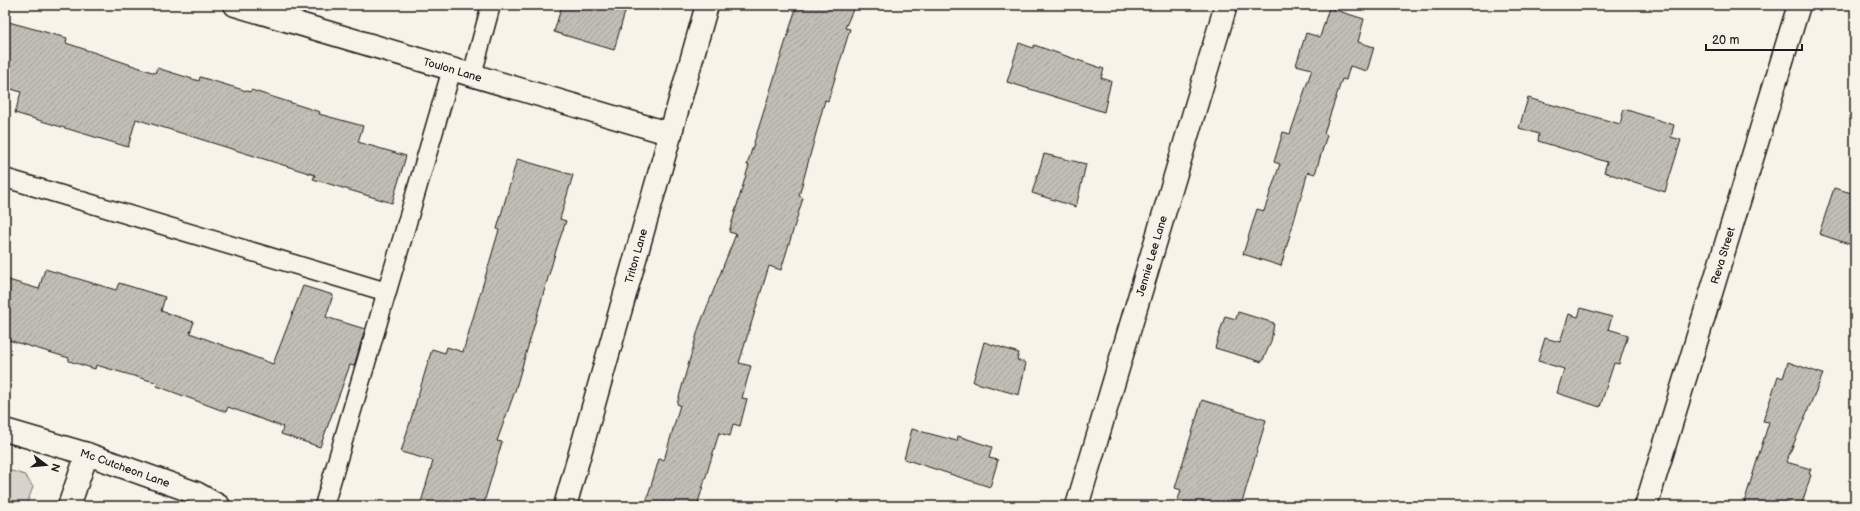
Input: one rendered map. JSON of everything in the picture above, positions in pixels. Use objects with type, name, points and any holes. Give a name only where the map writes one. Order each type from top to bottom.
[{"type":"street","name":"Toulon Lane","points":[[234,5],[671,134]]},
{"type":"street","name":"Triton Lane","points":[[565,506],[707,5]]},
{"type":"street","name":"Jennie Lee Lane","points":[[1077,506],[1226,5]]},
{"type":"street","name":"Reva Street","points":[[1646,506],[1799,5]]},
{"type":"street","name":"Mc Cutcheon Lane","points":[[5,430],[87,454],[196,493],[219,506]]},
{"type":"street","points":[[68,506],[87,454]]},
{"type":"lane","points":[[472,75],[491,5]]},
{"type":"lane","points":[[324,506],[452,69]]},
{"type":"lane","points":[[5,178],[387,292]]},
{"type":"shaded area","points":[[5,469],[25,475],[33,487],[26,506],[5,506]]},
{"type":"building","points":[[562,5],[627,5],[614,50],[554,32]]},
{"type":"building","points":[[797,5],[855,5],[845,28],[850,29],[828,101],[825,100],[799,196],[803,198],[781,270],[769,266],[739,363],[751,366],[742,398],[747,399],[740,426],[733,424],[730,436],[719,433],[697,506],[645,506],[659,459],[664,460],[680,405],[677,404],[699,327],[736,234],[729,232],[749,165],[747,165]]},
{"type":"building","points":[[1329,8],[1364,19],[1358,42],[1374,47],[1367,71],[1350,66],[1346,80],[1342,79],[1324,133],[1327,135],[1315,174],[1308,172],[1281,266],[1243,254],[1257,209],[1264,211],[1280,164],[1274,162],[1283,132],[1290,134],[1312,69],[1296,65],[1306,33],[1320,37]]},
{"type":"building","points":[[5,21],[67,38],[66,43],[155,73],[157,68],[199,81],[200,77],[250,92],[251,90],[320,112],[319,114],[363,126],[358,142],[406,156],[392,203],[313,179],[315,175],[136,119],[128,147],[15,113],[21,92],[5,87]]},
{"type":"building","points":[[1019,43],[1033,48],[1034,45],[1104,69],[1101,78],[1111,81],[1104,112],[1007,82]]},
{"type":"building","points":[[1528,98],[1620,124],[1624,109],[1674,125],[1671,137],[1681,140],[1665,192],[1604,172],[1607,162],[1538,141],[1539,134],[1519,128]]},
{"type":"building","points":[[1044,154],[1086,164],[1076,207],[1032,193]]},
{"type":"building","points":[[517,159],[573,175],[560,219],[566,221],[515,391],[497,441],[502,442],[483,506],[420,506],[433,461],[401,452],[432,349],[445,353],[447,347],[463,352],[499,230],[497,229]]},
{"type":"building","points":[[1834,188],[1855,194],[1855,246],[1819,234]]},
{"type":"building","points":[[45,269],[116,290],[119,283],[165,297],[161,311],[194,322],[190,333],[273,364],[303,286],[333,295],[326,317],[365,329],[354,366],[350,365],[320,447],[281,434],[283,427],[228,407],[226,412],[157,386],[158,383],[96,365],[95,369],[69,361],[69,358],[5,339],[5,279],[39,289]]},
{"type":"building","points":[[1581,308],[1612,317],[1608,329],[1628,335],[1619,364],[1614,363],[1600,407],[1557,393],[1564,369],[1538,361],[1545,338],[1560,342],[1569,314],[1578,317]]},
{"type":"building","points":[[1238,312],[1274,323],[1271,342],[1262,362],[1215,348],[1225,316],[1236,319]]},
{"type":"building","points":[[984,342],[1019,353],[1017,360],[1026,363],[1019,395],[973,382]]},
{"type":"building","points":[[1788,362],[1823,374],[1786,462],[1811,469],[1809,474],[1811,475],[1801,506],[1743,506],[1769,422],[1763,421],[1778,376],[1783,378]]},
{"type":"building","points":[[1202,400],[1266,420],[1241,506],[1176,506],[1181,490],[1175,488]]},
{"type":"building","points":[[912,429],[957,441],[958,436],[992,447],[989,458],[998,460],[990,487],[904,459]]}]
